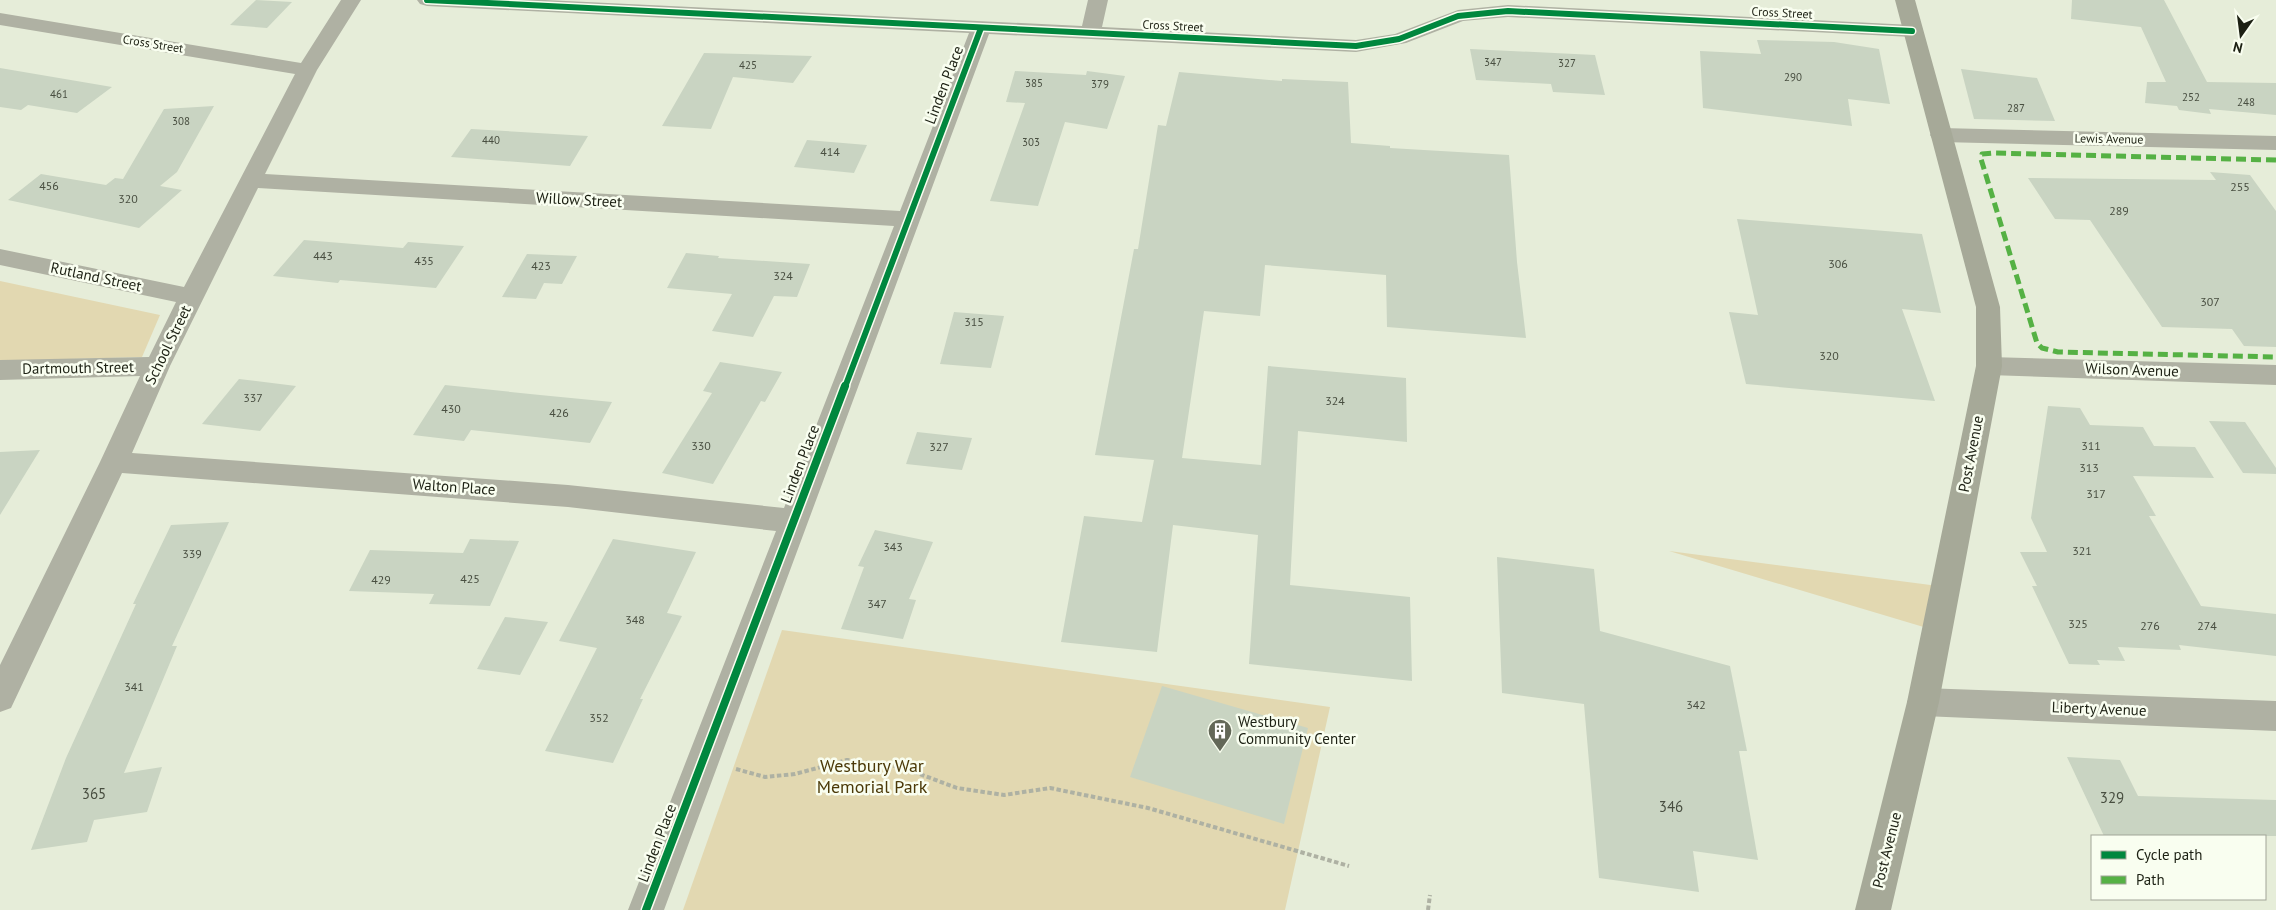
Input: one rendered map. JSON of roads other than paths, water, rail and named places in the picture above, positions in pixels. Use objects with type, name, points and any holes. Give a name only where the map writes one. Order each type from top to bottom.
[{"type":"main road","name":"Post Avenue","points":[[1873,910],[1923,702],[1989,366],[1988,307],[1905,0]]},
{"type":"street","name":"School Street","points":[[0,698],[114,462],[191,296],[307,70],[351,0]]},
{"type":"street","name":"Cross Street","points":[[427,0],[1356,46],[1399,39],[1458,16],[1508,11],[1646,9],[1912,31]]},
{"type":"street","points":[[1092,33],[1098,0]]},
{"type":"street","name":"Cross Street","points":[[0,19],[307,70]]},
{"type":"street","name":"Linden Place","points":[[646,910],[981,28]]},
{"type":"street","name":"Lewis Avenue","points":[[1941,135],[2276,143]]},
{"type":"street","name":"Willow Street","points":[[251,180],[907,219]]},
{"type":"street","name":"Rutland Street","points":[[0,258],[191,296]]},
{"type":"street","name":"Dartmouth Street","points":[[0,370],[157,366]]},
{"type":"street","name":"Wilson Avenue","points":[[1989,366],[2276,375]]},
{"type":"street","name":"Walton Place","points":[[114,462],[568,496],[794,521]]},
{"type":"street","name":"Liberty Avenue","points":[[1923,702],[2276,716]]},
{"type":"place","name":"Westbury Community Center","points":[[1220,752]]},
{"type":"park label","name":"Westbury War Memorial Park","points":[[872,776]]}]
